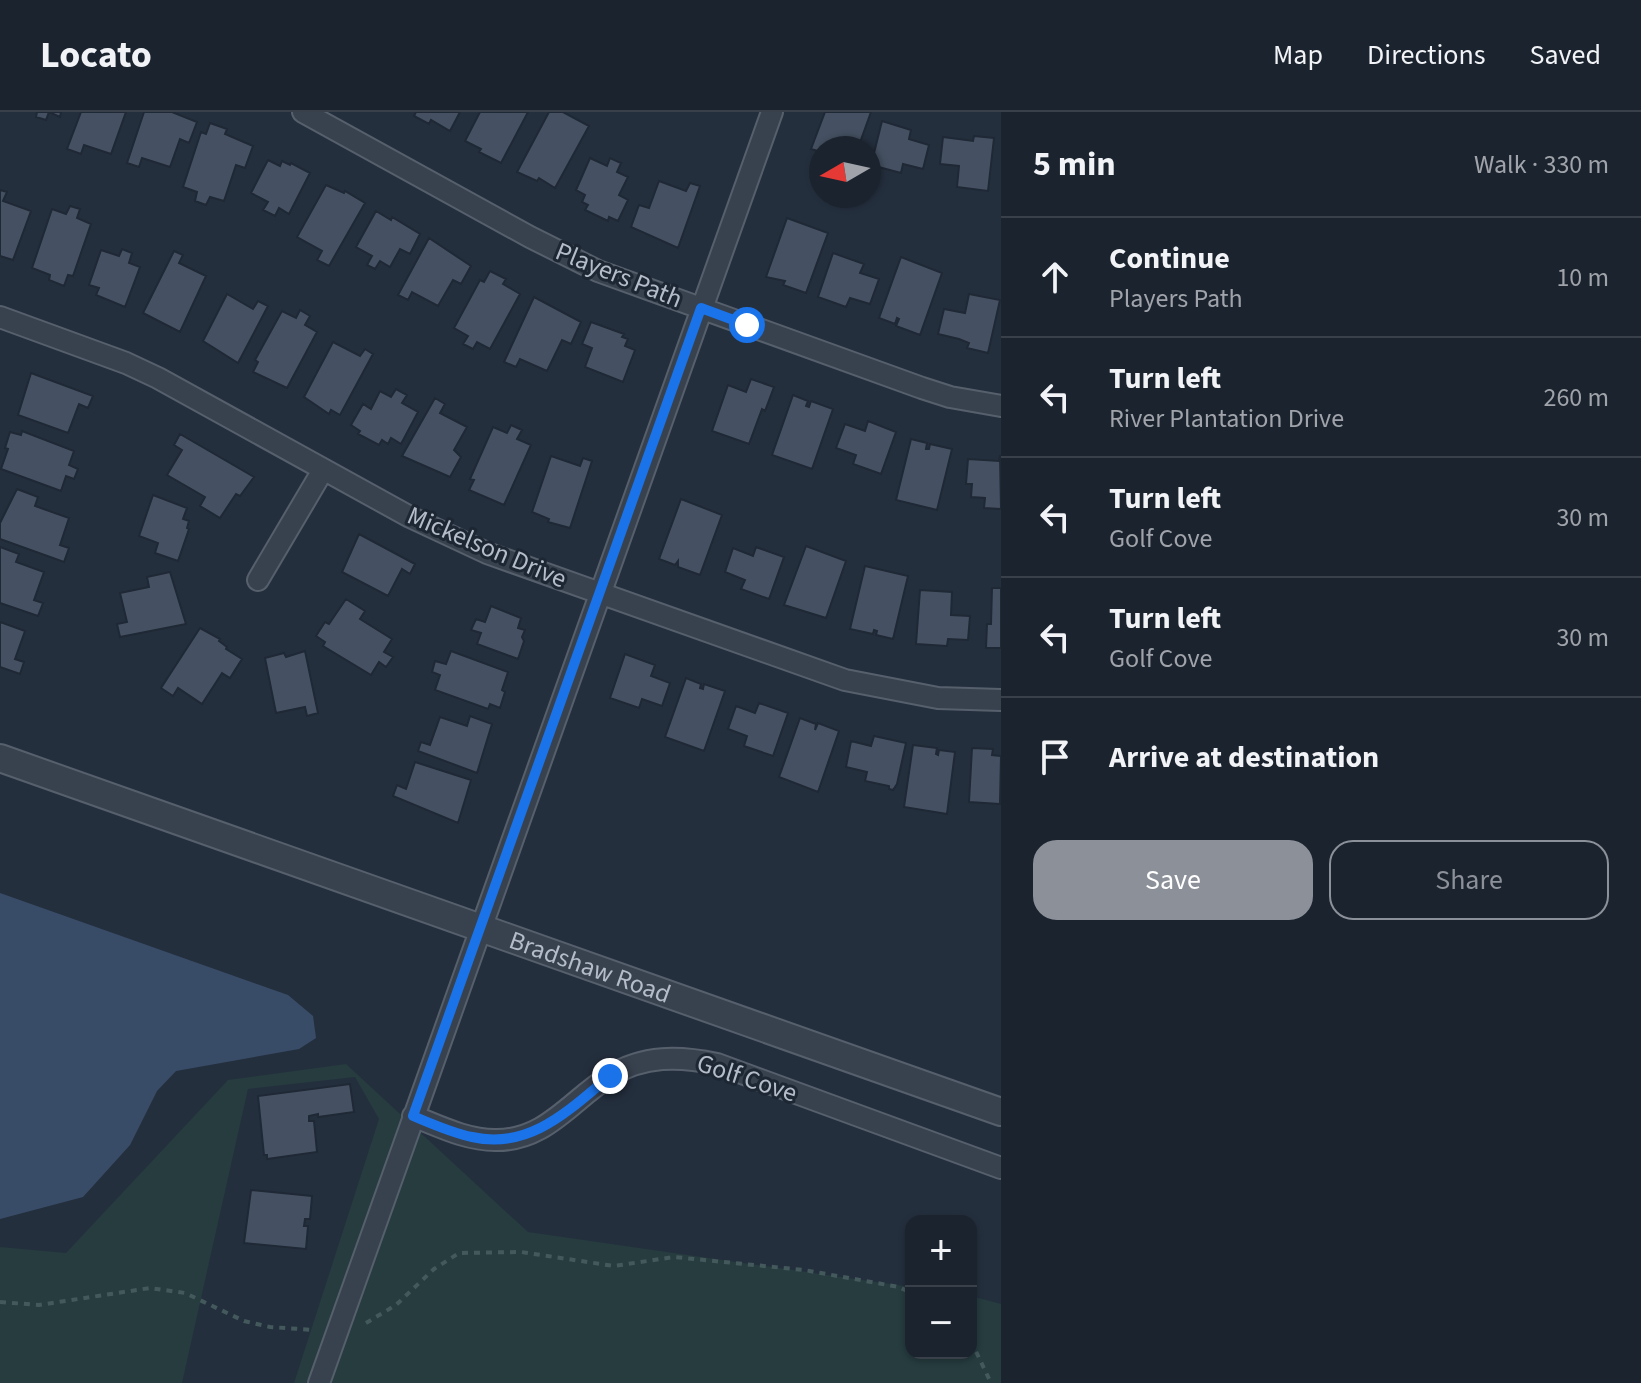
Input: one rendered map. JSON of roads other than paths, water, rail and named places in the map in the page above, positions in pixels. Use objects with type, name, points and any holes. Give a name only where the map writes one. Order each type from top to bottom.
[{"type":"street","name":"Players Path","points":[[303,112],[566,257],[598,271],[922,388],[950,397],[1001,406]]},
{"type":"street","points":[[319,1383],[772,112]]},
{"type":"street","name":"Mickelson Drive","points":[[0,317],[126,363],[454,540],[845,680],[938,698],[1001,700]]},
{"type":"street","points":[[258,580],[323,470]]},
{"type":"street","name":"Bradshaw Road","points":[[0,758],[479,930],[1001,1112]]},
{"type":"street","name":"Golf Cove","points":[[413,1116],[473,1138],[514,1138],[551,1124],[610,1076],[654,1059],[678,1058],[717,1064],[1001,1168]]},
{"type":"water","points":[[0,893],[288,995],[313,1016],[316,1038],[299,1049],[176,1071],[157,1091],[130,1145],[83,1197],[0,1219]]}]
